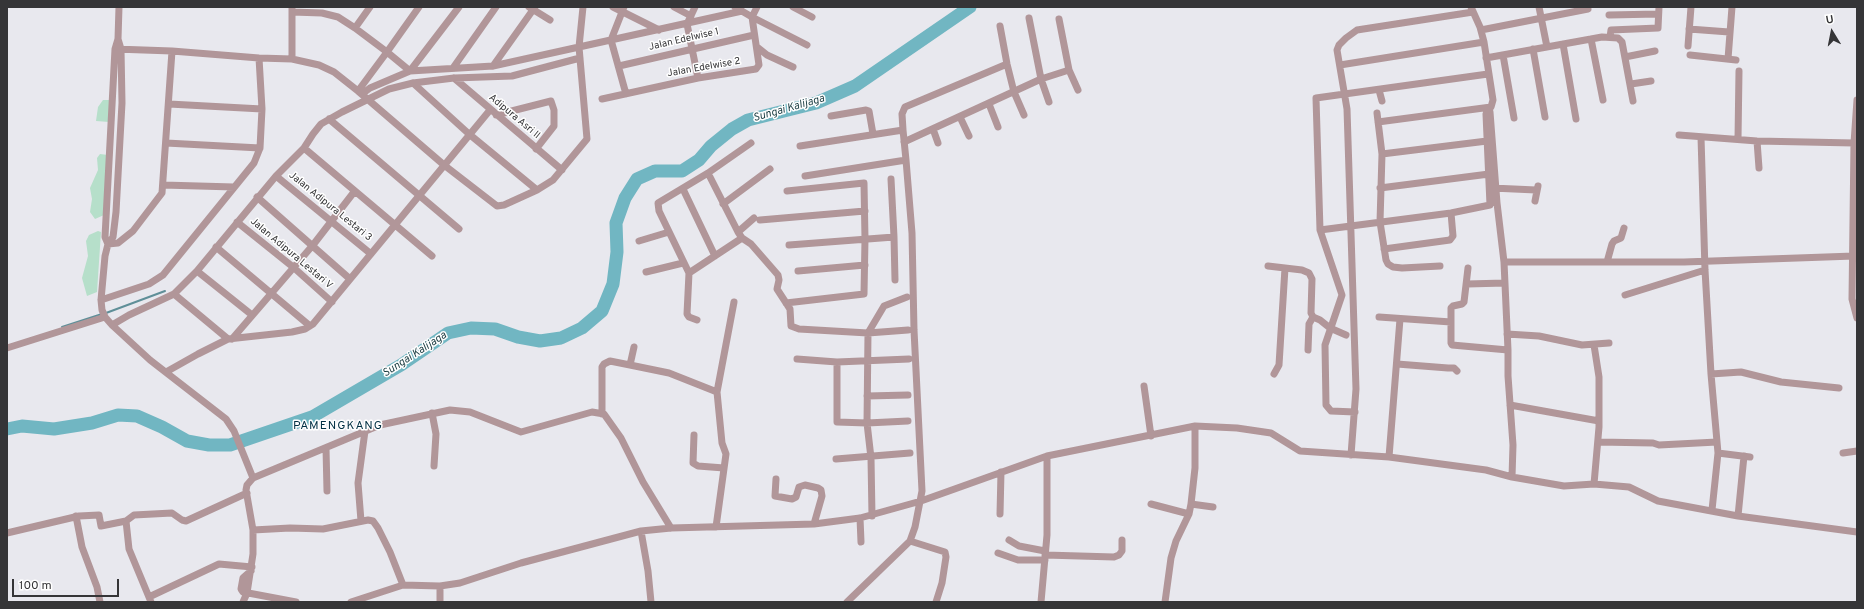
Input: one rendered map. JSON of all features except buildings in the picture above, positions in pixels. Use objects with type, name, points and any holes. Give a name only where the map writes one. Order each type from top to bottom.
[{"type":"street","points":[[119,7],[118,49],[122,103],[116,212],[113,237],[108,244],[105,256],[101,300],[104,313],[112,325],[150,360],[226,419],[234,431],[247,467],[253,478]]},
{"type":"street","points":[[355,28],[370,7]]},
{"type":"street","points":[[360,92],[419,7]]},
{"type":"street","points":[[410,71],[459,7]]},
{"type":"street","points":[[453,68],[496,7]]},
{"type":"street","points":[[118,49],[292,59],[319,66],[334,72],[360,92],[444,165],[495,206],[504,204],[537,190],[553,180],[586,142],[588,137],[579,47],[583,7]]},
{"type":"street","points":[[613,7],[623,9],[659,30]]},
{"type":"street","points":[[674,7],[691,16]]},
{"type":"street","points":[[695,7],[687,24],[698,78]]},
{"type":"street","points":[[735,7],[807,45]]},
{"type":"street","points":[[752,17],[757,7]]},
{"type":"street","points":[[793,7],[812,17]]},
{"type":"street","points":[[1539,7],[1547,47]]},
{"type":"street","points":[[1688,46],[1691,7]]},
{"type":"street","points":[[1728,59],[1732,7]]},
{"type":"street","points":[[493,66],[533,8],[550,20]]},
{"type":"street","points":[[623,9],[611,40],[626,94]]},
{"type":"street","points":[[1352,455],[1356,389],[1355,334],[1346,94],[1337,50],[1339,45],[1357,30],[1472,9],[1481,30],[1484,42],[1493,100],[1491,107],[1488,109],[1486,114],[1489,174],[1493,188]]},
{"type":"street","points":[[1481,30],[1541,17],[1588,9]]},
{"type":"street","points":[[292,59],[292,10],[324,10],[355,28],[410,71]]},
{"type":"street","points":[[360,92],[410,71],[493,66],[742,11]]},
{"type":"street","points":[[1609,15],[1658,11],[1658,28],[1611,30],[1610,37]]},
{"type":"street","name":"Jalan Edelwise 2","points":[[602,99],[698,78],[756,69],[760,64],[752,17]]},
{"type":"street","points":[[1029,18],[1041,79],[1049,102]]},
{"type":"street","points":[[1059,19],[1069,70],[1078,90]]},
{"type":"street","points":[[1000,26],[1014,92],[1024,115]]},
{"type":"street","points":[[1689,28],[1729,32]]},
{"type":"street","name":"Jalan Edelwise 1","points":[[619,66],[692,48],[754,35]]},
{"type":"street","points":[[1486,58],[1591,39],[1610,37],[1620,39],[1631,84],[1633,101]]},
{"type":"street","points":[[1591,39],[1603,100]]},
{"type":"street","points":[[1340,65],[1484,42]]},
{"type":"street","points":[[1563,44],[1576,119]]},
{"type":"street","points":[[757,47],[767,55],[793,67]]},
{"type":"street","points":[[1533,49],[1545,117]]},
{"type":"street","points":[[108,244],[118,243],[134,230],[162,193],[172,51]]},
{"type":"street","points":[[1625,57],[1655,51]]},
{"type":"street","points":[[1502,55],[1514,118]]},
{"type":"street","points":[[1690,55],[1736,60]]},
{"type":"street","points":[[101,300],[149,284],[163,275],[254,163],[260,148],[262,109],[259,58]]},
{"type":"street","points":[[112,325],[129,315],[174,294],[197,271],[257,197],[304,148],[312,134],[322,124],[329,120],[390,90],[413,83],[454,78],[512,76],[580,58]]},
{"type":"street","points":[[847,602],[910,541],[916,527],[921,500],[922,491],[913,316],[912,233],[903,130],[902,114],[904,107],[1007,64]]},
{"type":"street","points":[[904,142],[1041,79],[1069,70]]},
{"type":"street","points":[[1738,139],[1739,71]]},
{"type":"street","points":[[1355,412],[1331,411],[1326,405],[1325,345],[1342,295],[1320,230],[1315,99],[1318,97],[1380,90],[1488,74]]},
{"type":"street","name":"Adipura Asri II","points":[[454,78],[493,113],[562,170]]},
{"type":"street","points":[[1631,84],[1652,81]]},
{"type":"street","points":[[413,83],[469,134],[537,190]]},
{"type":"street","points":[[1380,90],[1382,101]]},
{"type":"street","points":[[1857,100],[1857,121],[1854,143],[1854,256],[1856,264],[1852,299],[1857,318]]},
{"type":"street","points":[[166,372],[198,354],[230,339],[292,332],[305,329],[310,326],[332,302],[395,226],[469,134],[493,113],[551,101],[554,110],[554,126],[536,149]]},
{"type":"street","points":[[169,104],[262,109]]},
{"type":"street","points":[[989,104],[998,127]]},
{"type":"street","points":[[1378,122],[1488,109]]},
{"type":"street","points":[[1488,109],[1491,114],[1494,202],[1504,262],[1508,376],[1513,445],[1512,477]]},
{"type":"street","points":[[831,116],[866,110],[869,111],[873,134]]},
{"type":"street","points":[[1377,113],[1382,154],[1380,222],[1386,260],[1388,264],[1393,267],[1440,266]]},
{"type":"street","points":[[960,117],[969,136]]},
{"type":"street","points":[[329,120],[460,229]]},
{"type":"street","points":[[933,129],[938,143]]},
{"type":"street","points":[[800,146],[903,130]]},
{"type":"street","points":[[1679,135],[1757,141],[1854,143]]},
{"type":"street","points":[[1701,137],[1704,260],[1711,374],[1718,453],[1712,510]]},
{"type":"street","points":[[1382,154],[1487,140]]},
{"type":"street","points":[[1757,141],[1760,168]]},
{"type":"street","points":[[166,143],[260,148]]},
{"type":"street","points":[[697,320],[686,314],[689,273],[659,211],[658,203],[708,173],[751,143]]},
{"type":"street","points":[[304,148],[354,192],[432,256]]},
{"type":"street","points":[[805,176],[906,160]]},
{"type":"street","points":[[723,204],[770,169]]},
{"type":"street","points":[[708,173],[740,235],[751,244],[778,275],[779,280],[776,289],[790,309],[791,326],[795,328],[868,333],[908,330]]},
{"type":"street","points":[[1380,188],[1489,174]]},
{"type":"street","name":"Jalan Adipura Lestari 3","points":[[276,176],[371,254]]},
{"type":"street","points":[[891,179],[895,280]]},
{"type":"street","points":[[786,303],[864,294],[865,265],[864,183],[787,191]]},
{"type":"street","points":[[163,185],[234,187]]},
{"type":"street","points":[[1493,188],[1537,188],[1535,201]]},
{"type":"street","points":[[683,189],[715,256]]},
{"type":"street","points":[[230,339],[313,245],[354,192]]},
{"type":"street","points":[[257,197],[350,279]]},
{"type":"street","points":[[1320,230],[1451,213],[1487,207],[1494,202]]},
{"type":"street","points":[[689,273],[715,256],[757,219],[864,211]]},
{"type":"street","points":[[1384,249],[1450,240],[1453,236],[1451,213]]},
{"type":"street","name":"Jalan Adipura Lestari V","points":[[237,222],[293,267],[332,302]]},
{"type":"street","points":[[1607,262],[1612,244],[1614,241],[1621,238],[1624,228]]},
{"type":"street","points":[[640,240],[669,232]]},
{"type":"street","points":[[789,245],[894,237]]},
{"type":"street","points":[[216,248],[310,326]]},
{"type":"street","points":[[1504,262],[1607,262],[1854,256]]},
{"type":"street","points":[[646,272],[683,262]]},
{"type":"street","points":[[798,271],[865,265]]},
{"type":"street","points":[[1268,266],[1302,270],[1309,273],[1312,279],[1311,313],[1313,317],[1320,320],[1330,328],[1346,335]]},
{"type":"street","points":[[1274,374],[1279,365],[1285,268]]},
{"type":"street","points":[[1468,268],[1464,302],[1462,304],[1452,306],[1451,308],[1452,345],[1508,350]]},
{"type":"street","points":[[1625,295],[1705,270]]},
{"type":"street","points":[[197,271],[252,315]]},
{"type":"street","points":[[1467,284],[1505,283]]},
{"type":"street","points":[[1342,295],[1353,293]]},
{"type":"street","points":[[174,294],[230,339]]},
{"type":"street","points":[[872,516],[871,458],[867,423],[866,362],[868,333],[884,306],[907,297]]},
{"type":"street","points":[[716,527],[726,454],[722,443],[717,392],[734,302]]},
{"type":"street","points":[[7,348],[104,313]]},
{"type":"street","points":[[1308,350],[1309,324],[1313,317]]},
{"type":"street","points":[[1379,317],[1451,322]]},
{"type":"street","points":[[1389,457],[1400,319]]},
{"type":"street","points":[[1327,337],[1355,334]]},
{"type":"street","points":[[1507,334],[1539,336],[1582,345],[1609,343]]},
{"type":"street","points":[[1594,345],[1598,377],[1599,421],[1599,442],[1594,484]]},
{"type":"street","points":[[630,365],[634,347]]},
{"type":"street","points":[[797,359],[837,362],[866,362],[909,359]]},
{"type":"street","points":[[602,414],[602,367],[610,361],[669,373],[717,392]]},
{"type":"street","points":[[837,362],[836,421],[838,423],[908,421]]},
{"type":"street","points":[[1397,364],[1454,368],[1457,371]]},
{"type":"street","points":[[1711,374],[1741,372],[1781,382],[1839,388]]},
{"type":"street","points":[[1144,386],[1151,436]]},
{"type":"street","points":[[867,396],[908,394]]},
{"type":"street","points":[[1510,405],[1599,421]]},
{"type":"street","points":[[296,602],[241,591],[244,576],[252,569],[253,530],[247,485],[253,478],[365,431],[398,420],[432,413],[450,410],[470,412],[522,432],[592,412],[602,414],[608,418],[621,438],[643,482],[671,528]]},
{"type":"street","points":[[432,413],[436,434],[434,466]]},
{"type":"street","points":[[1165,602],[1171,558],[1176,541],[1189,514],[1191,504],[1195,468],[1195,426]]},
{"type":"street","points":[[351,602],[403,585],[460,583],[521,563],[641,531],[671,528],[814,524],[872,516],[1047,456],[1195,426],[1237,428],[1271,433],[1300,451],[1389,457],[1486,470],[1512,477],[1564,486],[1594,484],[1629,487],[1658,501],[1738,516],[1857,532]]},
{"type":"street","points":[[361,521],[358,483],[365,431]]},
{"type":"street","points":[[694,435],[693,463],[698,466],[724,468]]},
{"type":"street","points":[[1599,442],[1653,443],[1659,445],[1717,442]]},
{"type":"street","points":[[326,448],[327,491]]},
{"type":"street","points":[[1843,453],[1857,452]]},
{"type":"street","points":[[1718,453],[1747,456],[1738,516]]},
{"type":"street","points":[[836,459],[871,458],[910,454]]},
{"type":"street","points":[[1041,602],[1045,555],[1047,456]]},
{"type":"street","points":[[1000,514],[1001,472]]},
{"type":"street","points":[[776,479],[775,496],[792,499],[796,497],[799,487],[805,485],[818,488],[820,490],[822,496],[814,524]]},
{"type":"street","points":[[7,533],[76,516],[97,515],[100,517],[101,526],[126,521],[134,515],[172,513],[186,521],[247,494]]},
{"type":"street","points":[[1150,504],[1189,514]]},
{"type":"street","points":[[1191,504],[1213,507]]},
{"type":"street","points":[[76,516],[82,548],[97,587],[100,602]]},
{"type":"street","points":[[860,518],[861,542]]},
{"type":"street","points":[[126,521],[129,549],[150,599],[219,564],[252,569]]},
{"type":"street","points":[[253,530],[323,529],[361,521],[373,521],[378,528],[403,585]]},
{"type":"street","points":[[641,531],[648,572],[651,602]]},
{"type":"street","points":[[1009,540],[1019,546],[1045,555]]},
{"type":"street","points":[[998,553],[1018,560],[1045,555],[1114,557],[1119,555],[1122,551],[1122,540]]},
{"type":"street","points":[[910,541],[945,552],[946,558],[942,583],[936,602]]},
{"type":"street","points":[[434,585],[440,602]]},
{"type":"street","points":[[243,602],[247,593]]},
{"type":"green space","points":[[103,100],[110,100],[109,122],[96,121],[98,107]]},
{"type":"green space","points":[[100,154],[108,155],[104,215],[95,219],[90,212],[92,199],[90,188],[98,170],[97,158]]},
{"type":"green space","points":[[98,231],[101,232],[97,292],[87,296],[82,278],[88,256],[86,241],[89,235]]},
{"type":"waterway","name":"Sungai Kalijaga","points":[[7,429],[22,426],[54,429],[92,423],[118,415],[137,416],[162,427],[187,441],[209,445],[230,445],[312,417],[401,365],[448,333],[471,328],[495,329],[518,337],[540,341],[561,338],[582,328],[602,311],[613,284],[617,252],[616,223],[625,198],[637,179],[655,171],[682,171],[699,160],[711,146],[732,129],[748,120],[816,103],[855,86],[970,7]]},
{"type":"waterway","points":[[106,313],[165,291]]},
{"type":"waterway","points":[[62,327],[102,314]]},
{"type":"district","name":"PAMENGKANG","points":[[338,427]]}]
